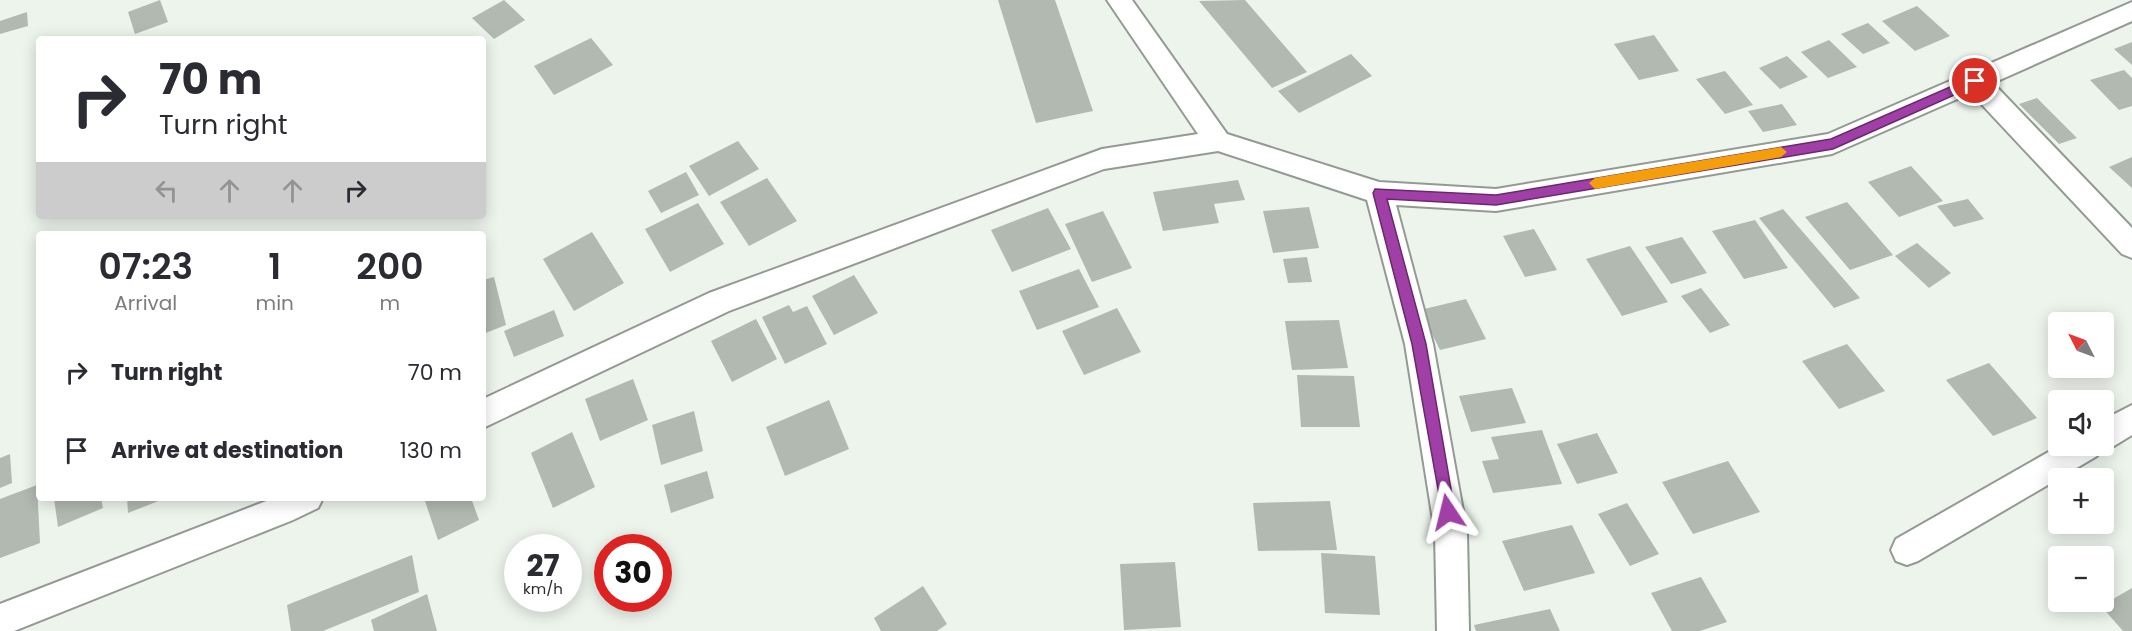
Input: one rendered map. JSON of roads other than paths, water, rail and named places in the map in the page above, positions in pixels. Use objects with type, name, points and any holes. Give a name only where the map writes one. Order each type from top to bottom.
[{"type":"street","points":[[1119,0],[1218,141]]},
{"type":"street","points":[[486,413],[719,302],[1102,159],[1218,141],[1379,193],[1496,200],[1833,144],[2132,11]]},
{"type":"street","points":[[1975,81],[2132,246]]},
{"type":"street","points":[[1379,193],[1419,344],[1449,522],[1453,631]]},
{"type":"street","points":[[2114,430],[2132,419]]},
{"type":"street","points":[[1907,550],[2069,456]]},
{"type":"street","points":[[0,620],[300,501]]}]
